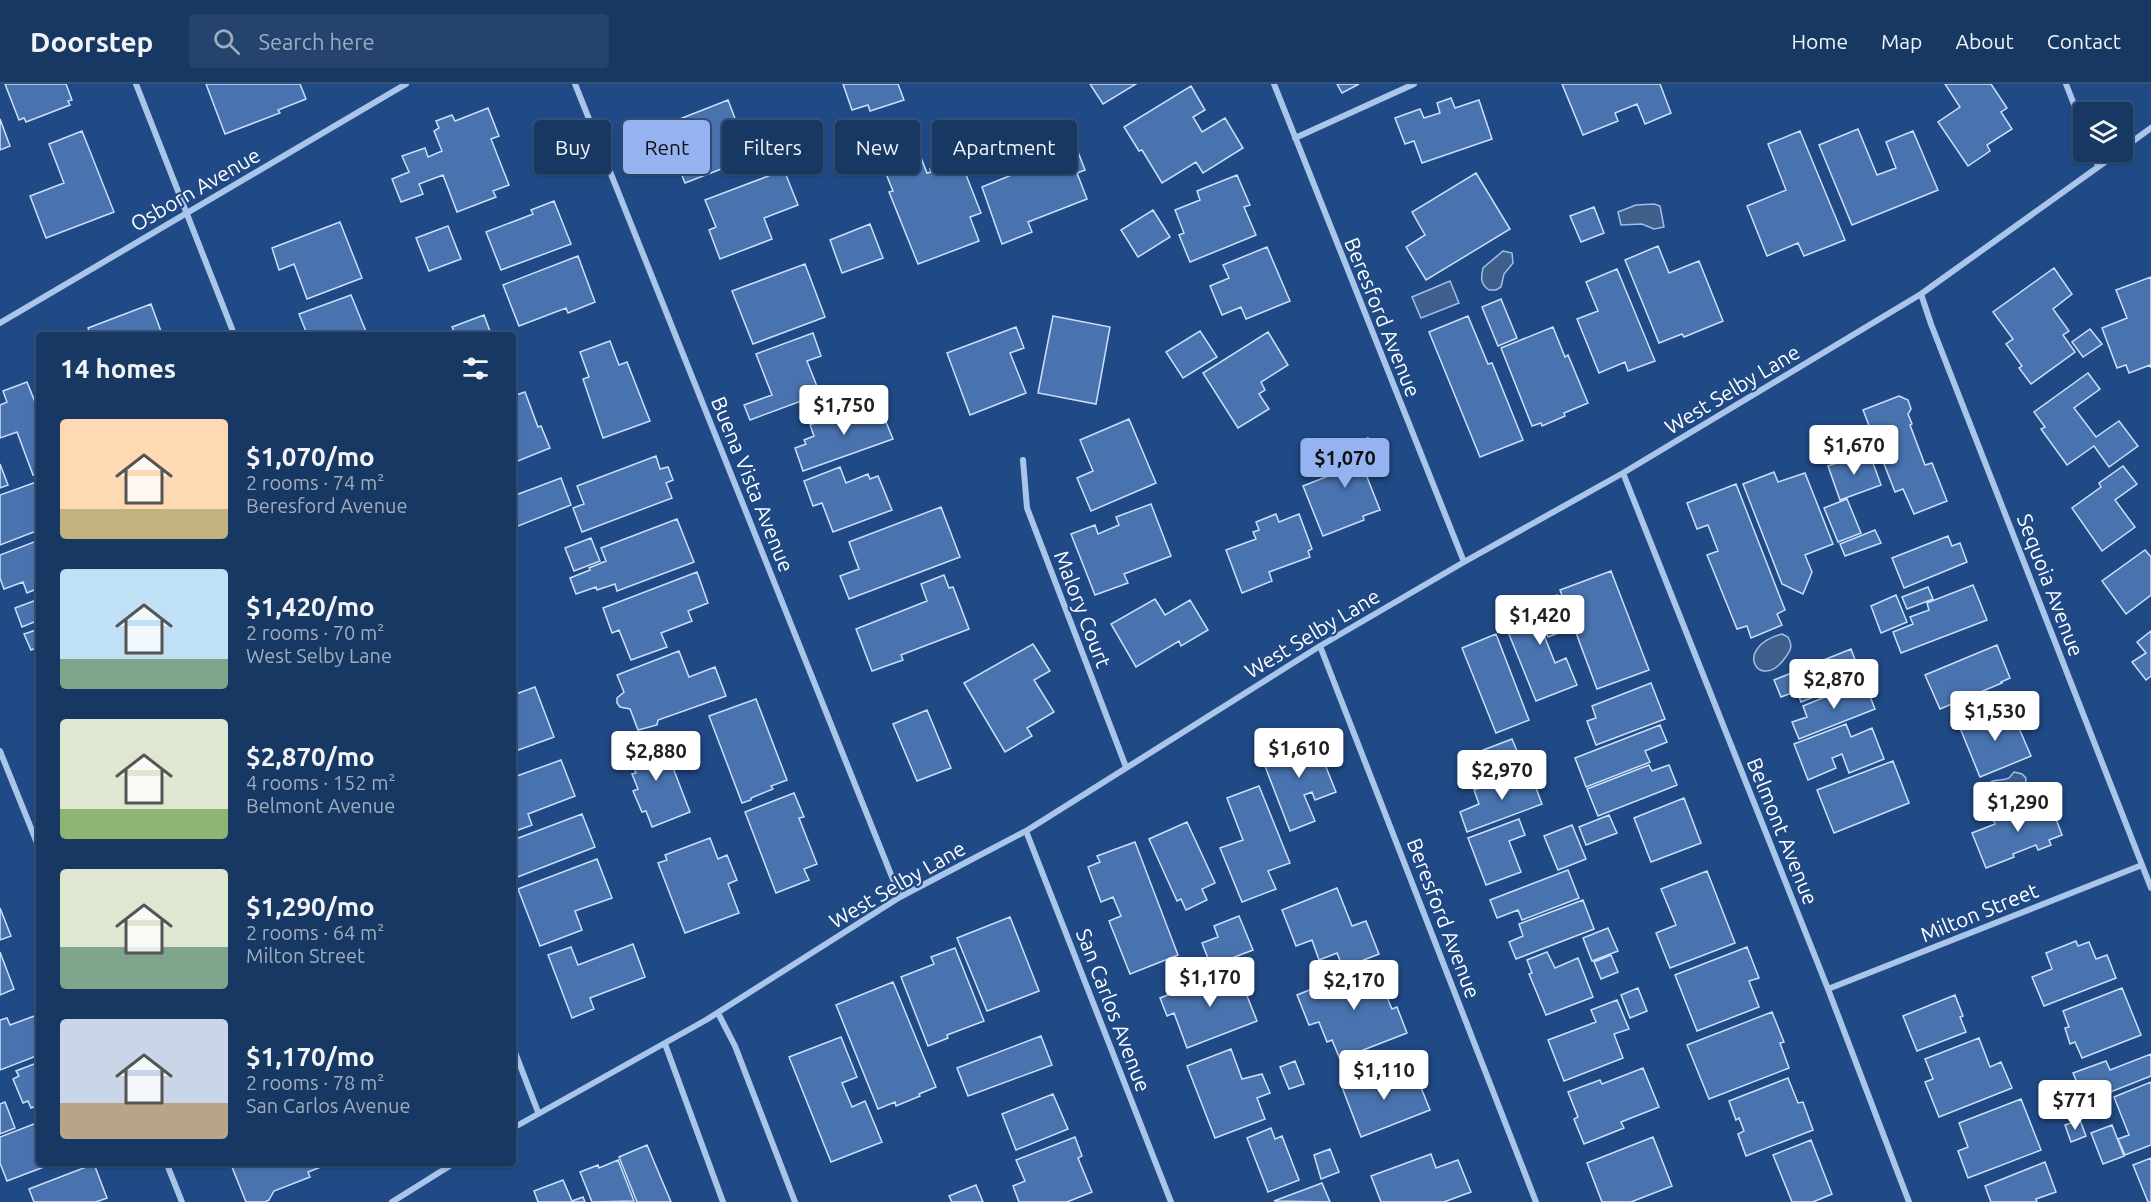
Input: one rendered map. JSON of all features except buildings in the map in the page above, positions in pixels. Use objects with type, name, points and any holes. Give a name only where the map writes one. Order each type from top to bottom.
[{"type":"street","points":[[136,84],[233,332]]},
{"type":"street","name":"Osborn Avenue","points":[[0,322],[406,84]]},
{"type":"street","name":"Buena Vista Avenue","points":[[575,84],[900,897]]},
{"type":"street","name":"Beresford Avenue","points":[[1274,84],[1464,562]]},
{"type":"street","points":[[1294,138],[1414,84]]},
{"type":"street","points":[[2066,84],[2073,102]]},
{"type":"street","points":[[2133,141],[2151,128]]},
{"type":"street","points":[[2096,162],[2098,166]]},
{"type":"street","name":"West Selby Lane","points":[[516,1126],[665,1044],[900,897],[1026,831],[1320,646],[1623,473],[1922,294],[2104,162]]},
{"type":"street","name":"Sequoia Avenue","points":[[1922,294],[2151,888]]},
{"type":"street","name":"Malory Court","points":[[1023,460],[1027,508],[1126,767]]},
{"type":"street","name":"Belmont Avenue","points":[[1623,473],[1828,989],[1909,1202]]},
{"type":"street","name":"Beresford Avenue","points":[[1320,646],[1536,1202]]},
{"type":"street","points":[[0,751],[36,841]]},
{"type":"street","name":"San Carlos Avenue","points":[[1026,831],[1171,1202]]},
{"type":"street","name":"Milton Street","points":[[1828,989],[2142,865]]},
{"type":"street","points":[[718,1012],[735,1046],[795,1202]]},
{"type":"street","points":[[665,1044],[723,1202]]},
{"type":"street","points":[[516,1055],[538,1112]]},
{"type":"street","points":[[168,1166],[182,1202]]},
{"type":"street","points":[[392,1202],[450,1166]]},
{"type":"water","points":[[1636,205],[1660,206],[1664,227],[1654,229],[1642,224],[1621,225],[1618,212]]},
{"type":"water","points":[[1503,251],[1512,253],[1513,263],[1504,274],[1501,287],[1489,290],[1482,280],[1483,268]]},
{"type":"water","points":[[1450,281],[1459,303],[1421,318],[1412,297]]},
{"type":"water","points":[[1782,634],[1790,640],[1789,653],[1776,668],[1767,671],[1760,669],[1755,664],[1754,657],[1757,649],[1766,640]]},
{"type":"water","points":[[2014,772],[2026,778],[2021,792],[1998,801],[1987,795],[1988,784],[2009,778]]}]
